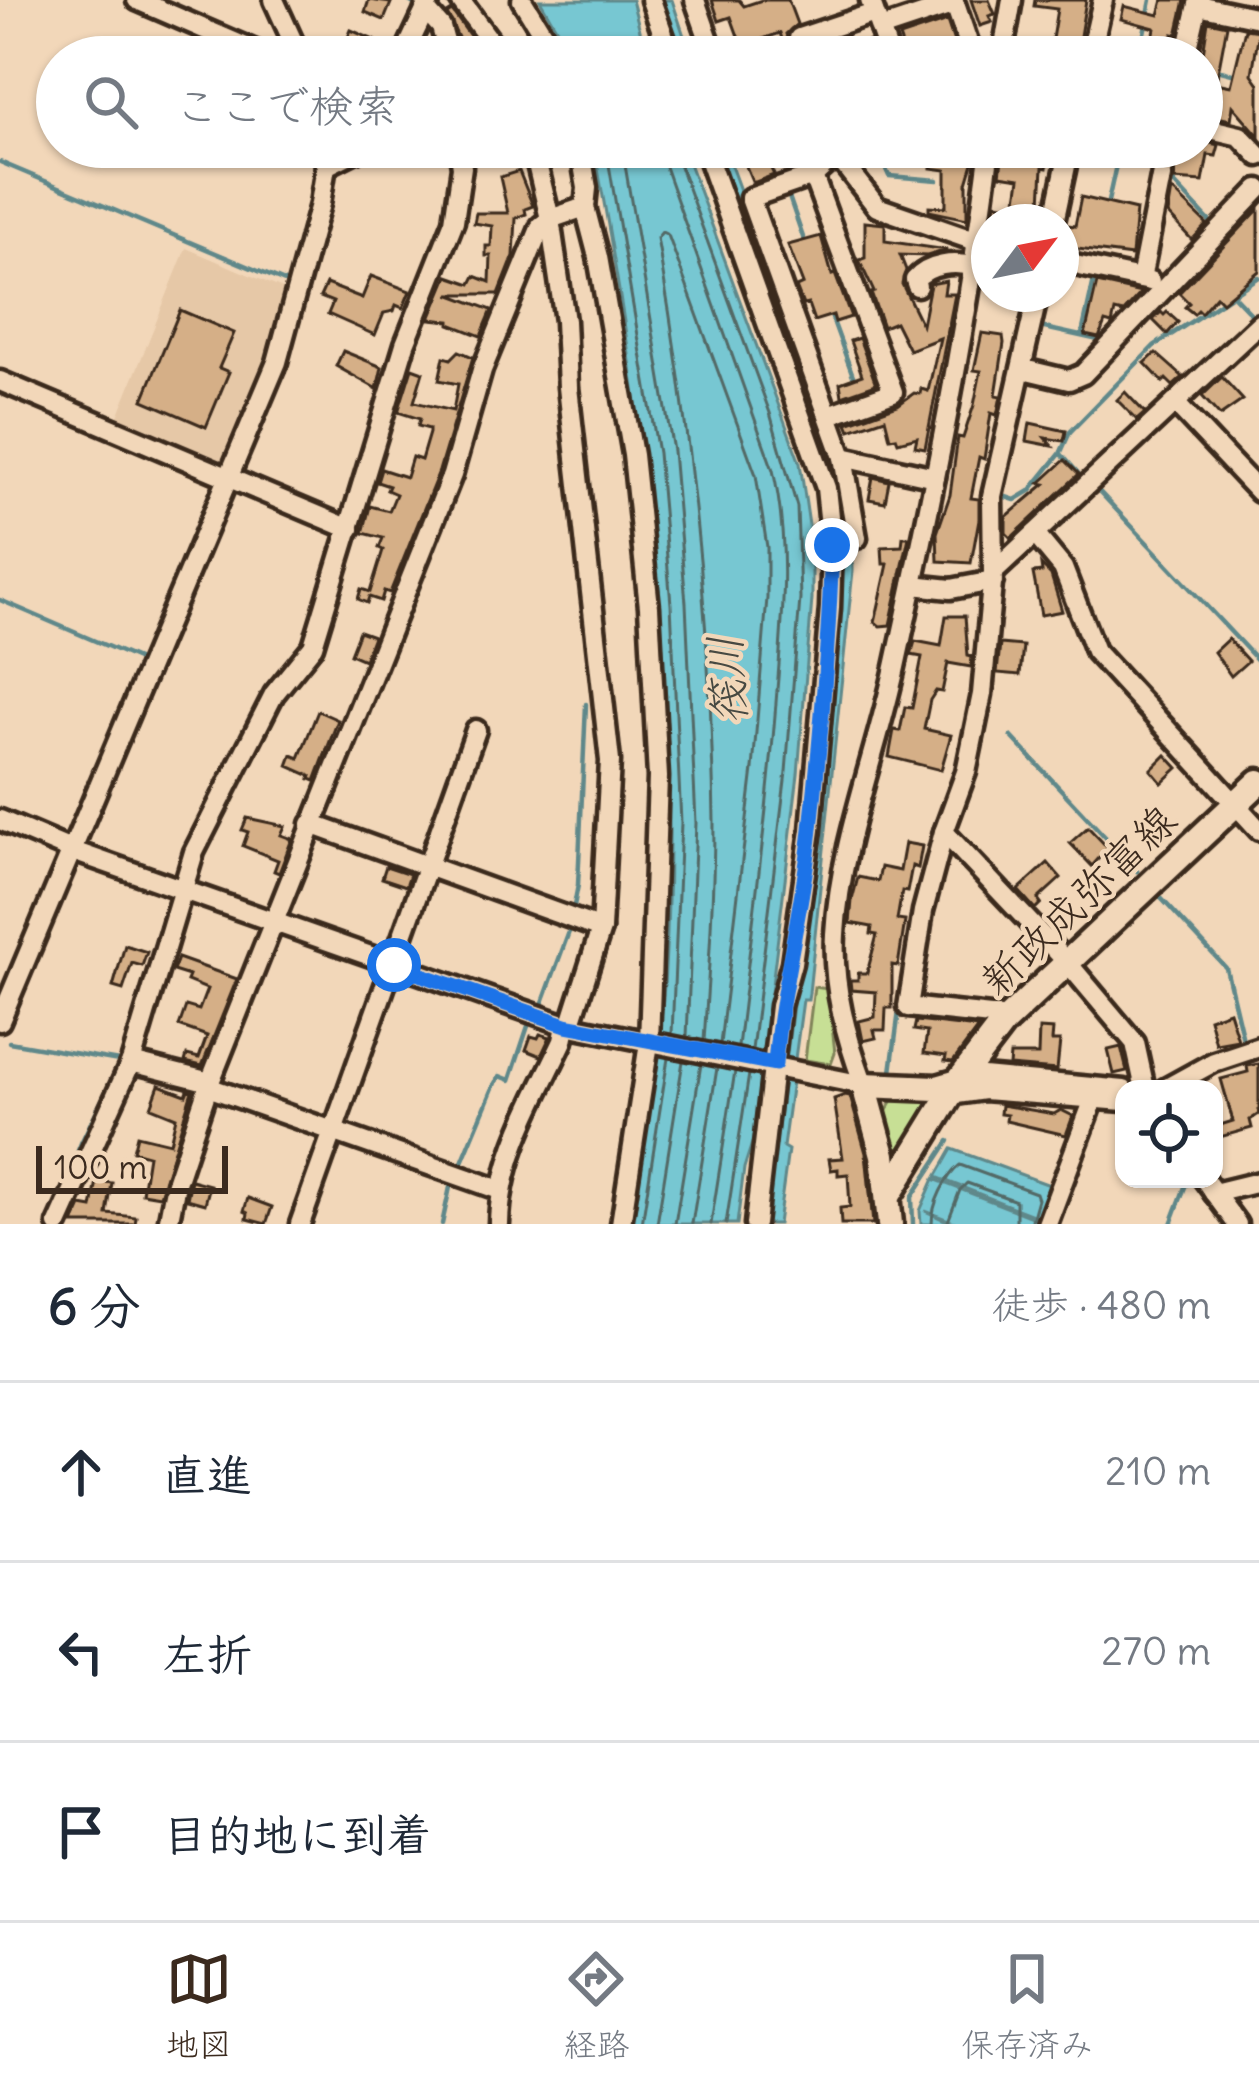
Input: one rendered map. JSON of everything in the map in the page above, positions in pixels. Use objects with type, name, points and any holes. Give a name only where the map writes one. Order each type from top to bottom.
[{"type":"main road","name":"新政成弥富線","points":[[890,1193],[954,1088],[1009,1018],[1259,782]]},
{"type":"main road","points":[[890,1224],[890,1193],[865,1085],[954,1088]]},
{"type":"street","points":[[137,0],[220,36]]},
{"type":"street","points":[[274,0],[290,36]]},
{"type":"street","points":[[460,0],[487,36]]},
{"type":"street","points":[[522,0],[544,36]]},
{"type":"street","points":[[651,0],[677,36]]},
{"type":"street","points":[[692,36],[695,0]]},
{"type":"street","points":[[1006,36],[1012,0]]},
{"type":"street","points":[[1095,36],[1103,0]]},
{"type":"street","points":[[1191,36],[1198,2],[1259,18]]},
{"type":"street","points":[[412,36],[426,3]]},
{"type":"street","points":[[426,3],[443,36]]},
{"type":"street","points":[[805,36],[875,14],[955,4],[966,36]]},
{"type":"street","points":[[1223,132],[1240,136],[1259,156]]},
{"type":"street","points":[[0,1021],[277,362],[306,261],[323,168]]},
{"type":"street","points":[[58,1224],[131,1062],[194,852],[274,694],[313,646],[405,344],[454,221],[462,168]]},
{"type":"street","points":[[499,1224],[500,1190],[509,1155],[568,1026],[601,929],[609,825],[608,720],[568,387],[565,321],[538,168]]},
{"type":"street","points":[[584,168],[585,207],[633,455],[649,607],[658,777],[649,1043],[621,1224]]},
{"type":"street","points":[[712,168],[826,488],[832,545],[811,830],[792,962],[780,1006],[784,1066],[755,1224]]},
{"type":"street","points":[[820,168],[813,176],[749,198],[843,457],[857,538]]},
{"type":"street","points":[[847,168],[877,207],[971,248]]},
{"type":"street","points":[[985,204],[988,168]]},
{"type":"street","points":[[1058,204],[1066,168]]},
{"type":"street","points":[[1142,279],[1162,168]]},
{"type":"street","points":[[813,176],[893,392],[829,415]]},
{"type":"street","points":[[1023,369],[1069,380],[1083,374],[1259,189]]},
{"type":"street","points":[[168,1224],[176,1183],[209,1085],[452,475],[482,370],[531,247],[550,219],[585,207]]},
{"type":"street","points":[[917,286],[915,280],[923,270],[971,256]]},
{"type":"street","points":[[1079,266],[1169,285]]},
{"type":"street","points":[[865,1085],[847,1037],[836,980],[839,894],[913,585],[971,302]]},
{"type":"street","points":[[1009,1018],[908,1007],[923,911],[966,772],[982,694],[993,577],[992,496],[1034,312]]},
{"type":"street","points":[[913,585],[951,589],[993,577],[1259,324]]},
{"type":"street","points":[[0,381],[350,529]]},
{"type":"street","points":[[1175,404],[1259,492]]},
{"type":"street","points":[[843,457],[935,477]]},
{"type":"street","points":[[1035,534],[1063,568],[1095,651],[1259,830]]},
{"type":"street","points":[[300,1224],[476,730]]},
{"type":"street","points":[[0,820],[73,851],[568,1026],[865,1085]]},
{"type":"street","points":[[311,824],[601,929]]},
{"type":"street","points":[[944,832],[1135,1042],[1143,1080]]},
{"type":"street","points":[[1181,1080],[1214,1062],[1259,1048]]},
{"type":"street","points":[[131,1062],[209,1085],[500,1190]]},
{"type":"street","points":[[954,1088],[983,1077],[1115,1089]]},
{"type":"street","points":[[954,1088],[1115,1100]]},
{"type":"street","points":[[1047,1224],[1094,1099]]},
{"type":"street","points":[[1223,1185],[1259,1182]]},
{"type":"street","points":[[1210,1188],[1237,1224]]},
{"type":"shaded area","points":[[186,248],[285,290],[267,357],[223,471],[114,426]]},
{"type":"green space","points":[[814,987],[828,989],[835,1053],[831,1064],[805,1060]]},
{"type":"green space","points":[[893,1100],[928,1101],[932,1106],[904,1148],[893,1149],[886,1112]]},
{"type":"water","points":[[540,0],[632,0],[641,36],[561,36]]},
{"type":"water","points":[[659,0],[672,0],[684,36],[671,36]]},
{"type":"water","name":"筏川","points":[[598,168],[691,168],[800,463],[812,546],[798,774],[753,1140],[744,1168],[737,1224],[630,1224],[660,1035],[669,812],[658,589]]},
{"type":"water","points":[[719,168],[732,168],[824,418],[852,539],[853,571],[809,993],[808,1000],[803,1000],[783,1147],[788,1150],[778,1224],[766,1224],[830,704],[828,473]]},
{"type":"water","points":[[952,1149],[1055,1187],[1043,1219],[936,1177]]},
{"type":"water","points":[[934,1179],[1041,1224],[959,1224],[925,1211],[953,1224],[921,1224],[920,1211]]},
{"type":"building","points":[[369,0],[391,3],[384,20],[365,12]]},
{"type":"building","points":[[712,0],[739,0],[744,6],[788,0],[797,24],[787,36],[738,36],[731,17],[719,21]]},
{"type":"building","points":[[971,0],[989,0],[995,14],[989,16],[992,22],[980,26]]},
{"type":"building","points":[[1035,0],[1086,0],[1080,36],[1052,36],[1057,9],[1034,6]]},
{"type":"building","points":[[1163,0],[1185,0],[1177,35],[1153,36],[1155,28],[1121,19],[1124,6],[1159,15]]},
{"type":"building","points":[[452,11],[470,36],[457,36],[447,14]]},
{"type":"building","points":[[947,21],[952,36],[902,36]]},
{"type":"building","points":[[1208,21],[1227,25],[1223,46],[1223,36],[1206,36]]},
{"type":"building","points":[[1245,29],[1259,31],[1252,74],[1259,84],[1259,136],[1233,106],[1231,120],[1223,118],[1223,84],[1231,86]]},
{"type":"building","points":[[747,168],[771,168],[774,175],[753,183]]},
{"type":"building","points":[[931,168],[972,168],[967,219],[929,211],[929,206],[946,207],[946,170]]},
{"type":"building","points":[[1001,168],[1043,168],[1041,204],[1016,204],[1020,178],[1000,175]]},
{"type":"building","points":[[1176,168],[1206,168],[1203,182],[1174,180]]},
{"type":"building","points":[[519,171],[533,206],[516,218],[514,256],[499,294],[449,294],[492,310],[481,336],[450,321],[430,319],[448,276],[471,284],[475,276],[490,282],[491,256],[486,256],[486,246],[491,246],[492,226],[474,223],[476,213],[508,213],[500,177]]},
{"type":"building","points":[[1172,190],[1207,224],[1192,240],[1168,214]]},
{"type":"building","points":[[1081,197],[1136,210],[1132,256],[1079,249]]},
{"type":"building","points":[[1259,209],[1259,271],[1222,302],[1216,296],[1201,313],[1194,314],[1179,293]]},
{"type":"building","points":[[865,222],[885,224],[885,241],[947,250],[927,256],[900,255],[906,270],[902,284],[922,325],[930,284],[946,281],[944,294],[955,294],[925,448],[915,446],[917,437],[898,442],[890,438],[885,418],[850,430],[847,423],[898,405],[921,389],[928,391],[940,338],[909,350],[895,322],[883,327],[859,260],[865,258]]},
{"type":"building","points":[[821,236],[851,317],[835,322],[833,315],[814,321],[808,304],[803,305],[796,287],[803,284],[788,245]]},
{"type":"building","points":[[371,276],[410,291],[403,308],[396,305],[394,311],[384,313],[375,335],[328,314],[333,302],[320,297],[326,284],[362,298]]},
{"type":"building","points":[[1097,283],[1141,293],[1123,313],[1115,311],[1112,324],[1105,322],[1099,338],[1085,335]]},
{"type":"building","points":[[180,310],[234,333],[219,368],[229,372],[206,427],[143,400]]},
{"type":"building","points":[[1161,312],[1178,322],[1167,334],[1153,320]]},
{"type":"building","points":[[982,333],[1003,336],[1004,343],[997,415],[991,413],[984,459],[979,457],[971,498],[979,499],[979,519],[971,563],[938,561],[937,533],[950,495],[958,437],[963,438],[974,405],[981,371],[974,370]]},
{"type":"building","points":[[859,338],[876,384],[842,396],[840,383],[862,375],[850,341]]},
{"type":"building","points":[[343,351],[382,367],[377,389],[336,366]]},
{"type":"building","points":[[459,351],[473,357],[439,471],[390,593],[384,591],[381,601],[369,597],[367,603],[358,599],[361,589],[370,592],[383,550],[379,548],[383,538],[363,533],[370,506],[389,511],[396,494],[377,482],[381,469],[406,477],[412,457],[421,460],[429,433],[418,426],[420,419],[398,412],[412,368],[423,372],[414,402],[453,411],[458,384],[439,380],[444,357],[451,359]]},
{"type":"building","points":[[1156,353],[1183,377],[1173,386],[1145,363]]},
{"type":"building","points":[[1222,377],[1243,400],[1220,416],[1202,396]]},
{"type":"building","points":[[1125,392],[1145,413],[1137,420],[1117,400]]},
{"type":"building","points":[[1030,423],[1066,431],[1064,441],[1045,438],[1052,446],[1027,441]]},
{"type":"building","points":[[1065,460],[1079,474],[1011,538],[1006,533],[1006,517]]},
{"type":"building","points":[[873,477],[889,481],[885,502],[869,499]]},
{"type":"building","points":[[903,537],[909,537],[890,625],[880,626],[875,622],[888,564],[883,564],[882,547],[902,546]]},
{"type":"building","points":[[1041,565],[1051,575],[1062,611],[1041,615],[1033,573],[1042,572]]},
{"type":"building","points":[[946,616],[965,616],[968,656],[972,657],[971,667],[948,663],[942,692],[936,691],[930,700],[924,729],[951,735],[941,770],[889,757],[894,730],[900,731],[905,707],[912,708],[922,657],[911,655],[915,641],[941,646]]},
{"type":"building","points":[[359,631],[373,636],[364,660],[350,654]]},
{"type":"building","points":[[1228,639],[1248,661],[1231,676],[1214,652]]},
{"type":"building","points":[[1000,644],[1023,646],[1020,675],[997,673]]},
{"type":"building","points":[[318,711],[338,720],[315,781],[288,766],[292,755],[299,758]]},
{"type":"building","points":[[1166,755],[1178,768],[1162,783],[1151,770]]},
{"type":"building","points":[[247,818],[285,826],[281,835],[292,839],[279,873],[274,871],[278,860],[243,846]]},
{"type":"building","points":[[1088,827],[1108,848],[1092,866],[1070,843]]},
{"type":"building","points":[[905,843],[922,846],[918,868],[912,866],[907,892],[902,891],[897,920],[905,921],[898,966],[892,965],[892,1008],[886,1008],[885,1030],[874,1030],[876,1038],[863,1041],[859,1021],[875,1017],[876,992],[851,990],[850,980],[867,973],[877,935],[871,934],[872,927],[850,923],[852,900],[858,877],[878,881],[881,867],[900,871]]},
{"type":"building","points":[[1048,863],[1061,878],[1038,899],[1041,903],[1035,909],[1018,890]]},
{"type":"building","points":[[386,866],[410,874],[406,886],[382,878]]},
{"type":"building","points":[[125,945],[147,952],[142,966],[132,963],[123,990],[113,987]]},
{"type":"building","points":[[178,958],[237,979],[202,1066],[185,1062],[187,1055],[199,1058],[207,1036],[179,1026],[186,1006],[199,1010],[207,989],[173,971]]},
{"type":"building","points":[[1229,1011],[1238,1040],[1216,1044],[1209,1018]]},
{"type":"building","points":[[916,1021],[978,1028],[953,1062],[945,1061],[946,1056],[924,1053],[927,1032],[914,1030]]},
{"type":"building","points":[[1039,1029],[1053,1030],[1052,1041],[1060,1041],[1057,1070],[1009,1066],[1010,1055],[1038,1055]]},
{"type":"building","points":[[531,1036],[550,1037],[541,1056],[526,1050]]},
{"type":"building","points":[[1121,1047],[1127,1071],[1114,1074],[1108,1050]]},
{"type":"building","points":[[1259,1064],[1259,1114],[1250,1120],[1252,1128],[1223,1136],[1223,1124],[1233,1121],[1221,1079],[1248,1072],[1247,1066]]},
{"type":"building","points":[[159,1085],[186,1095],[192,1091],[160,1196],[142,1193],[148,1155],[133,1151],[137,1135],[170,1143],[176,1117],[151,1107]]},
{"type":"building","points":[[850,1096],[866,1153],[873,1224],[841,1224],[840,1208],[850,1207],[848,1174],[831,1170],[829,1159],[843,1158],[834,1099]]},
{"type":"building","points":[[1001,1105],[1054,1114],[1061,1110],[1073,1116],[1066,1135],[1006,1121],[1007,1115],[1000,1114]]},
{"type":"building","points":[[191,1180],[210,1185],[205,1204],[187,1199]]},
{"type":"building","points":[[97,1181],[112,1183],[107,1214],[136,1217],[135,1224],[73,1224],[81,1206],[92,1208]]},
{"type":"building","points":[[248,1198],[272,1207],[266,1224],[247,1219]]},
{"type":"waterway","points":[[407,0],[416,5]]},
{"type":"waterway","points":[[1143,36],[1151,0]]},
{"type":"waterway","points":[[1223,72],[1236,75]]},
{"type":"waterway","points":[[0,162],[287,283]]},
{"type":"waterway","points":[[885,168],[889,176],[938,180]]},
{"type":"waterway","points":[[1107,206],[1115,168]]},
{"type":"waterway","points":[[1168,177],[1216,228]]},
{"type":"waterway","points":[[787,191],[805,243]]},
{"type":"waterway","points":[[1082,334],[1095,275]]},
{"type":"waterway","points":[[1003,496],[1015,500],[1030,491],[1060,454],[1070,432],[1154,346],[1259,277]]},
{"type":"waterway","points":[[1234,296],[1255,318]]},
{"type":"waterway","points":[[829,310],[856,384]]},
{"type":"waterway","points":[[1040,327],[1103,341]]},
{"type":"waterway","points":[[1062,455],[1078,473]]},
{"type":"waterway","points":[[1095,487],[1259,662]]},
{"type":"waterway","points":[[983,568],[984,550]]},
{"type":"waterway","points":[[0,600],[137,659]]},
{"type":"waterway","points":[[301,648],[312,620]]},
{"type":"waterway","points":[[267,690],[293,657]]},
{"type":"waterway","points":[[573,911],[586,704]]},
{"type":"waterway","points":[[1011,736],[1137,871]]},
{"type":"waterway","points":[[945,805],[962,747]]},
{"type":"waterway","points":[[1161,898],[1226,968],[1244,1044]]},
{"type":"waterway","points":[[542,1005],[570,929]]},
{"type":"waterway","points":[[901,992],[908,950]]},
{"type":"waterway","points":[[891,1072],[900,1003]]},
{"type":"waterway","points":[[460,1167],[495,1083],[500,1076],[510,1080],[528,1026]]},
{"type":"waterway","points":[[9,1042],[119,1061]]},
{"type":"waterway","points":[[48,1224],[126,1050]]},
{"type":"waterway","points":[[1247,1060],[1259,1057]]},
{"type":"waterway","points":[[977,1102],[994,1099]]},
{"type":"waterway","points":[[294,1213],[323,1132]]},
{"type":"waterway","points":[[913,1224],[912,1197],[949,1141]]},
{"type":"waterway","points":[[442,1224],[452,1178]]},
{"type":"waterway","points":[[1171,1224],[1185,1188]]},
{"type":"waterway","points":[[1208,1199],[1226,1224]]},
{"type":"route","points":[[394,965],[566,1025],[775,1064],[780,1006],[792,962],[811,830],[832,545]]}]
